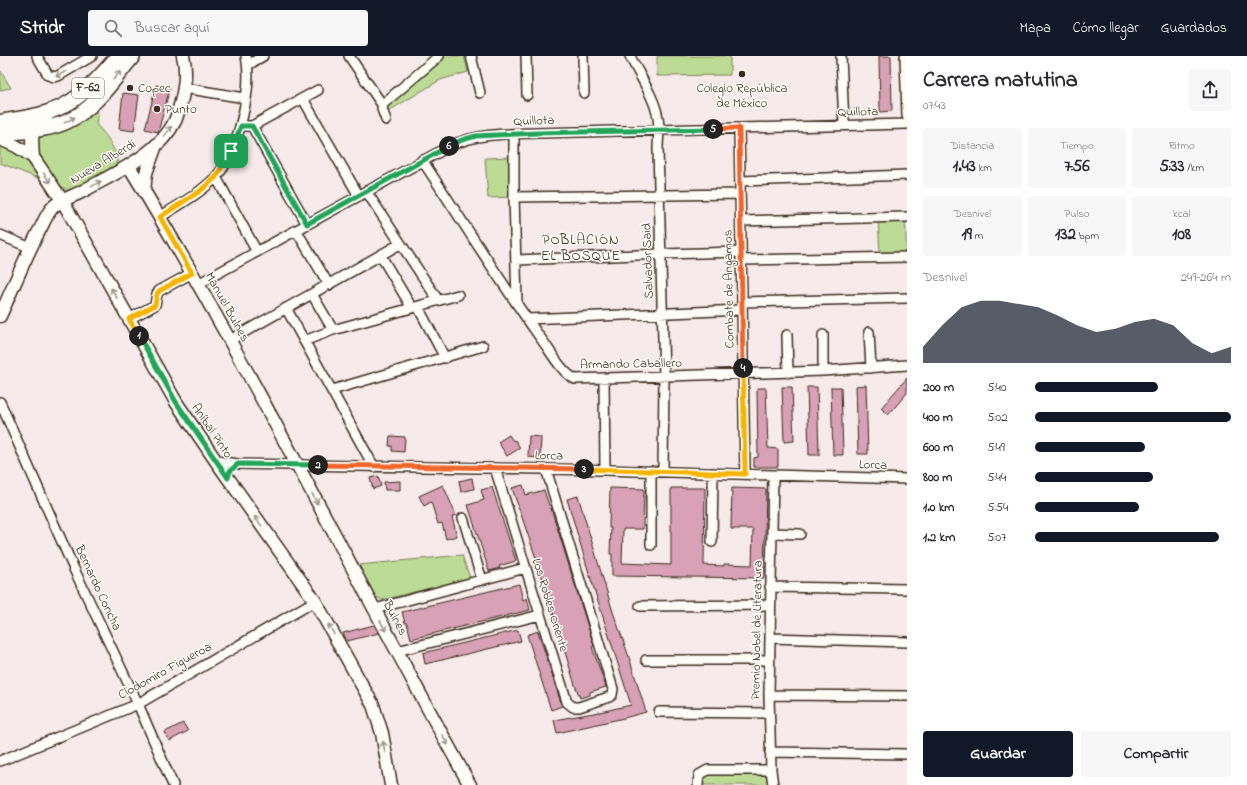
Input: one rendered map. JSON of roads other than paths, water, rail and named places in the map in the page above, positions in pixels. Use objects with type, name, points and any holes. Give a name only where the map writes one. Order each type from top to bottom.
[{"type":"main road","name":"F-62","points":[[0,122],[64,106],[82,93],[118,56]]},
{"type":"main road","name":"F-62","points":[[0,134],[50,127],[66,122],[80,114],[102,95],[132,56]]},
{"type":"street","points":[[37,56],[48,74],[54,77],[92,56]]},
{"type":"street","name":"Nueva Alberdi","points":[[62,200],[80,193],[129,166],[143,156],[167,133],[175,121],[184,88],[185,75],[183,56]]},
{"type":"street","points":[[160,217],[200,191],[216,177],[231,151],[241,126],[247,89],[247,60],[263,56]]},
{"type":"street","points":[[386,120],[382,109],[383,104],[439,56]]},
{"type":"street","points":[[471,56],[480,93]]},
{"type":"street","points":[[526,56],[527,95]]},
{"type":"street","points":[[583,56],[584,93]]},
{"type":"street","name":"Salvador Said","points":[[630,56],[657,113],[659,131],[658,149],[664,377],[663,471]]},
{"type":"street","points":[[842,56],[844,125]]},
{"type":"street","points":[[905,56],[907,116]]},
{"type":"street","points":[[353,58],[383,104]]},
{"type":"street","points":[[184,88],[246,98]]},
{"type":"street","points":[[241,126],[252,126],[318,90]]},
{"type":"street","points":[[302,99],[363,193],[438,300]]},
{"type":"street","points":[[33,157],[33,130],[38,122],[52,110]]},
{"type":"street","name":"Quillota","points":[[198,284],[422,160],[462,140],[476,136],[907,124]]},
{"type":"street","points":[[252,126],[307,224]]},
{"type":"street","name":"Combate de Angamos","points":[[739,128],[745,474]]},
{"type":"street","points":[[514,134],[517,304]]},
{"type":"street","name":"Aníbal Pinto","points":[[0,139],[16,146],[33,157],[62,200],[176,402],[216,462],[315,601],[373,705],[382,733],[391,785]]},
{"type":"street","points":[[144,191],[148,167],[156,144]]},
{"type":"street","name":"Armando Caballero","points":[[422,160],[527,319],[563,369],[575,379],[744,375],[907,366]]},
{"type":"street","name":"Manuel Bulnes","points":[[129,166],[160,217],[230,340],[296,465]]},
{"type":"street","points":[[740,181],[907,175]]},
{"type":"street","points":[[216,177],[256,252]]},
{"type":"street","points":[[514,197],[740,194]]},
{"type":"street","points":[[1,310],[48,215],[53,207],[62,200]]},
{"type":"street","points":[[741,221],[907,217]]},
{"type":"street","points":[[296,230],[329,285]]},
{"type":"street","points":[[0,234],[31,248]]},
{"type":"street","points":[[230,340],[400,244]]},
{"type":"street","points":[[516,260],[661,254],[742,256],[907,256]]},
{"type":"street","points":[[380,256],[415,307],[445,358]]},
{"type":"street","points":[[129,319],[155,305],[159,291],[192,273]]},
{"type":"street","points":[[312,294],[333,330]]},
{"type":"street","points":[[304,341],[333,330],[458,295]]},
{"type":"street","points":[[527,319],[663,314],[742,306],[907,298]]},
{"type":"street","points":[[286,308],[374,467]]},
{"type":"street","points":[[869,332],[871,368]]},
{"type":"street","points":[[787,335],[788,373]]},
{"type":"street","points":[[823,335],[823,371]]},
{"type":"street","points":[[332,390],[483,346]]},
{"type":"street","points":[[604,379],[605,470]]},
{"type":"street","name":"Bernardo Concha","points":[[0,402],[74,569],[138,704],[173,785]]},
{"type":"street","name":"Lorca","points":[[216,462],[238,464],[374,467],[663,471],[907,479]]},
{"type":"street","points":[[228,478],[230,471],[238,464]]},
{"type":"street","name":"Bulnes","points":[[296,465],[375,609],[418,693],[470,785]]},
{"type":"street","name":"Los Robles Oriente","points":[[495,468],[568,704],[573,707],[580,707],[605,699],[612,695],[613,686],[546,469]]},
{"type":"street","points":[[651,471],[651,545]]},
{"type":"street","points":[[712,542],[713,473]]},
{"type":"street","name":"Premio Nobel de Literatura","points":[[773,475],[769,660],[770,752],[773,785]]},
{"type":"street","points":[[463,518],[482,580]]},
{"type":"street","points":[[772,533],[800,534]]},
{"type":"street","points":[[375,609],[525,568]]},
{"type":"street","points":[[770,587],[907,589]]},
{"type":"street","name":"Clodomiro Figueroa","points":[[0,761],[138,704],[315,601]]},
{"type":"street","points":[[640,606],[770,605]]},
{"type":"street","points":[[397,651],[540,615]]},
{"type":"street","points":[[770,638],[907,642]]},
{"type":"street","points":[[646,660],[769,660]]},
{"type":"street","points":[[769,695],[907,696]]},
{"type":"street","points":[[659,712],[769,713]]},
{"type":"street","points":[[770,752],[907,754]]},
{"type":"street","points":[[698,785],[699,776],[708,770],[771,770]]},
{"type":"place","name":"Colegio República de México","points":[[742,74]]},
{"type":"place","name":"Copec","points":[[130,88]]},
{"type":"place","name":"Punto","points":[[157,109]]},
{"type":"district","name":"POBLACIÓN EL BOSQUE","points":[[581,248]]}]
